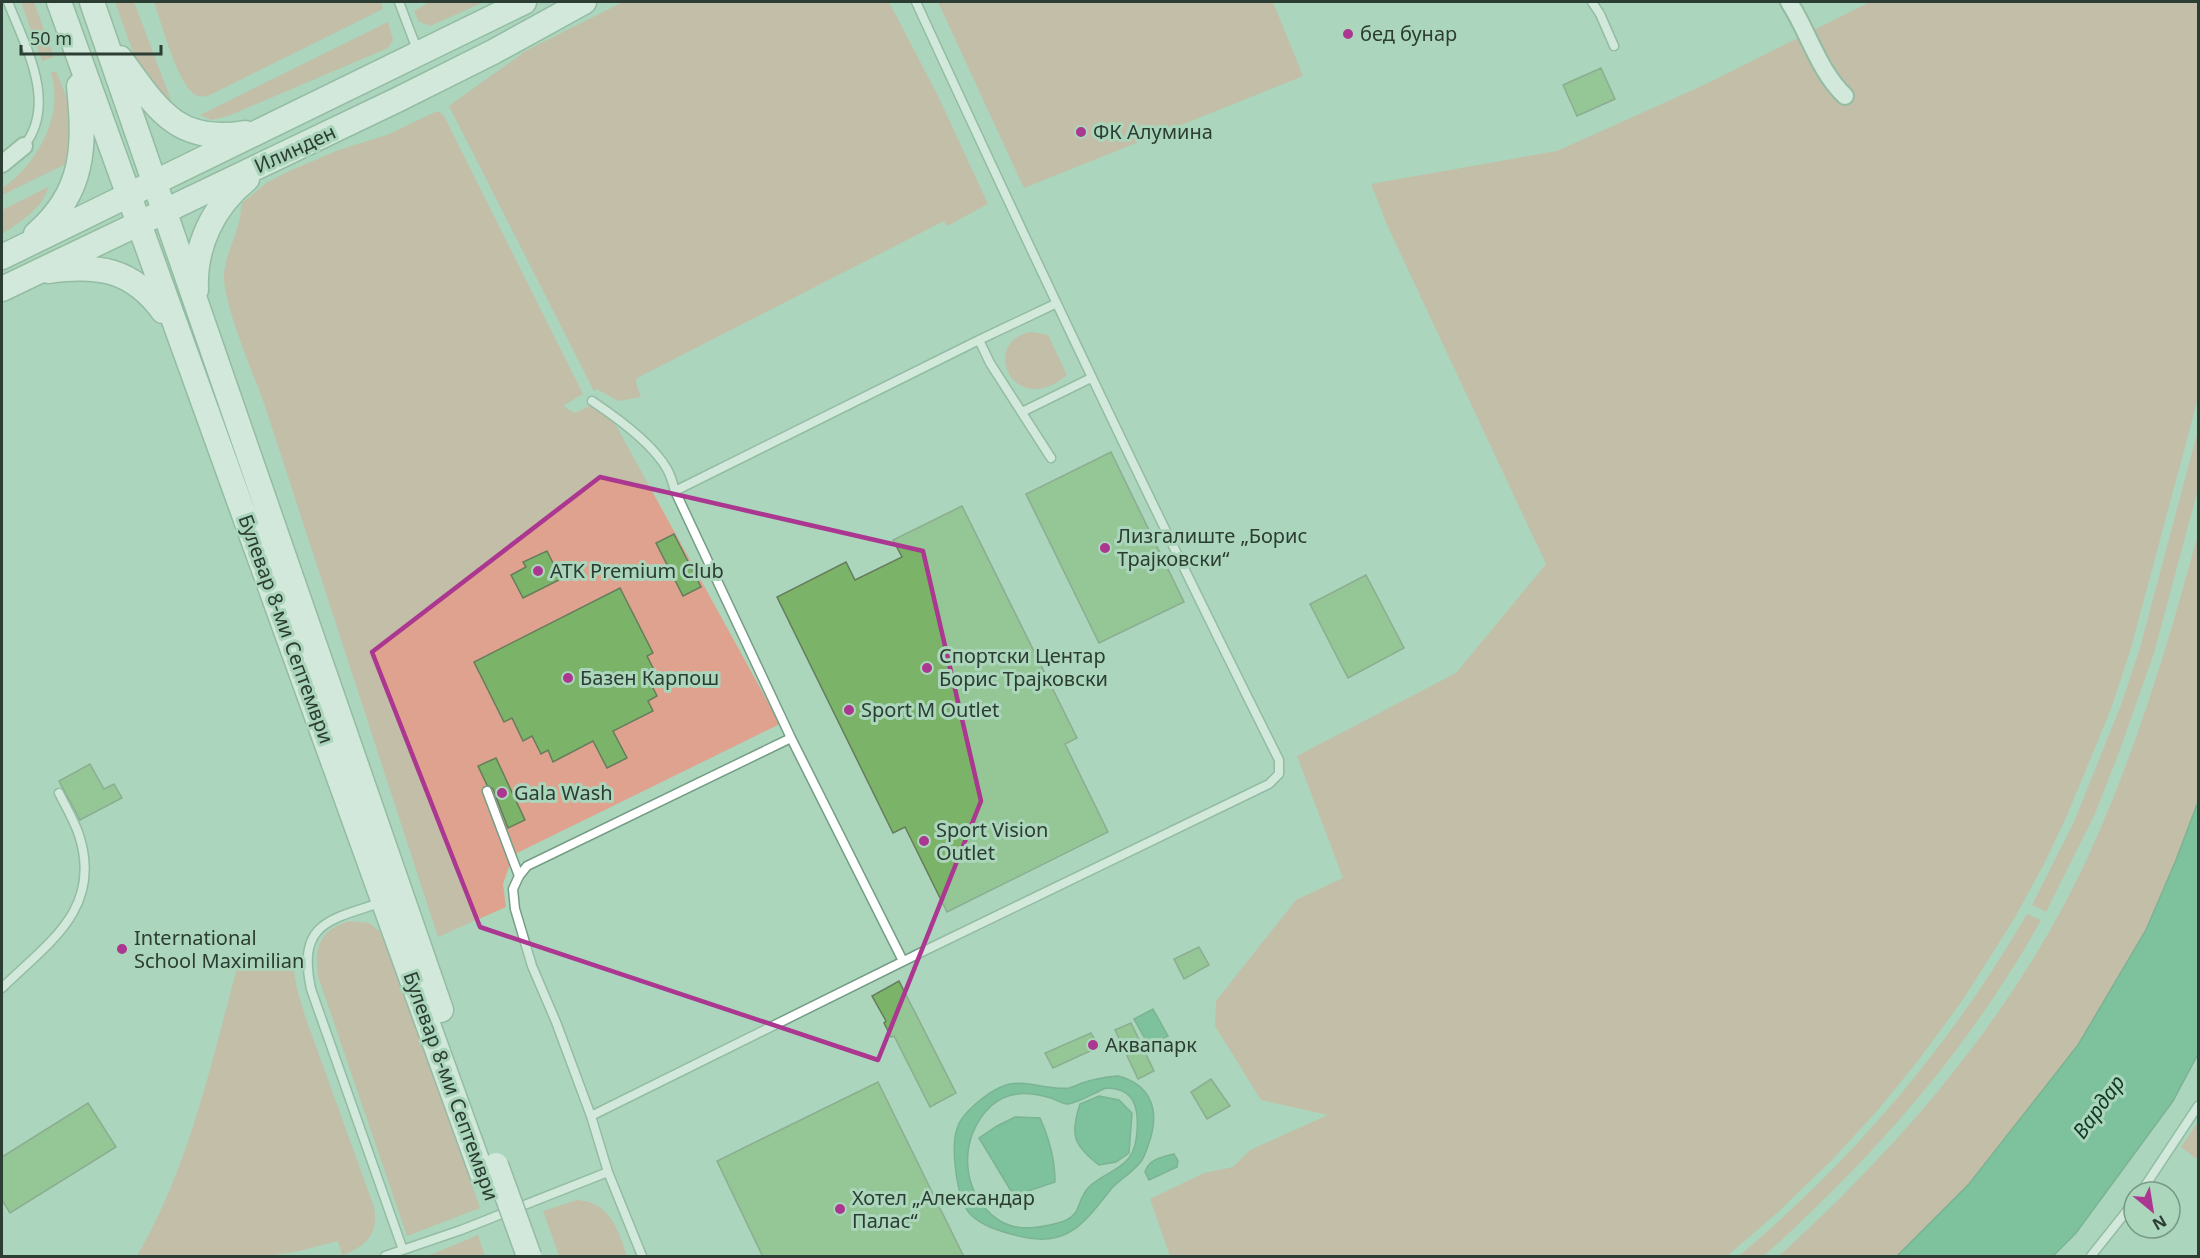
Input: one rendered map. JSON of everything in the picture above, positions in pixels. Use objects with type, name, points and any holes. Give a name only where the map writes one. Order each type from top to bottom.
[{"type":"street","name":"Булевар 8-ми Септември","points":[[59,2],[173,323],[385,902],[489,1170],[529,1257]]},
{"type":"street","name":"Булевар 8-ми Септември","points":[[92,2],[200,312],[489,1170],[511,1257]]},
{"type":"street","name":"Илинден","points":[[8,254],[524,2]]},
{"type":"street","name":"Илинден","points":[[2,289],[276,159],[493,52],[584,2]]},
{"type":"street","points":[[1789,2],[1802,22],[1825,70],[1835,86],[1845,96]]},
{"type":"street","points":[[105,38],[146,94],[164,115],[178,126],[217,135],[262,130]]},
{"type":"street","points":[[8,254],[41,230],[55,215],[70,193],[77,174],[82,153],[83,132],[75,48]]},
{"type":"street","points":[[2,164],[24,146]]},
{"type":"street","points":[[200,312],[196,294],[197,268],[213,218],[233,192],[276,159]]},
{"type":"street","points":[[28,276],[51,271],[102,269],[115,272],[135,282],[147,292],[173,323]]},
{"type":"lane","points":[[8,2],[29,56],[40,102],[36,128],[24,146]]},
{"type":"lane","points":[[399,2],[418,52]]},
{"type":"lane","points":[[591,1116],[903,961],[1269,784],[1279,774],[1279,760],[1180,564],[1055,304],[916,2]]},
{"type":"lane","points":[[1592,2],[1614,46]]},
{"type":"lane","points":[[675,491],[1055,304]]},
{"type":"lane","points":[[979,340],[990,363],[1051,458]]},
{"type":"lane","points":[[1023,412],[1091,378]]},
{"type":"lane","points":[[592,401],[619,419],[658,456],[668,470],[675,491],[791,738],[903,961]]},
{"type":"lane","points":[[642,1257],[609,1172],[591,1116],[532,966],[515,909],[513,889],[519,876],[527,867],[791,738]]},
{"type":"lane","points":[[487,791],[519,876]]},
{"type":"lane","points":[[2,988],[68,922],[81,896],[84,864],[81,845],[74,823],[59,793]]},
{"type":"lane","points":[[385,902],[338,916],[320,928],[314,934],[308,948],[306,966],[314,998],[403,1250]]},
{"type":"lane","points":[[2149,1180],[2199,1106]]},
{"type":"lane","points":[[385,1257],[609,1172]]},
{"type":"lane","points":[[2091,1257],[2122,1217]]},
{"type":"highlighted area","points":[[600,477],[923,551],[981,801],[878,1060],[480,927],[372,652]]},
{"type":"shaded area","points":[[21,2],[34,2],[54,57],[42,61]]},
{"type":"shaded area","points":[[115,2],[134,2],[174,108],[137,63]]},
{"type":"shaded area","points":[[154,2],[381,2],[383,9],[214,93],[203,96],[196,95],[183,80],[171,53]]},
{"type":"shaded area","points":[[430,2],[484,2],[430,26],[418,21],[414,11]]},
{"type":"shaded area","points":[[623,2],[889,2],[938,96],[988,204],[947,226],[944,221],[637,378],[636,383],[641,397],[618,401],[597,389],[594,391],[449,106],[527,50]]},
{"type":"shaded area","name":"ФК Алумина","points":[[938,2],[1273,2],[1303,76],[1024,188]]},
{"type":"shaded area","points":[[1870,2],[2198,2],[2198,398],[2131,648],[2111,709],[2068,813],[2014,919],[1962,1001],[1877,1111],[1832,1160],[1777,1213],[1727,1256],[1170,1256],[1150,1199],[1204,1173],[1233,1167],[1250,1150],[1328,1115],[1261,1100],[1215,1026],[1216,1001],[1296,900],[1343,878],[1297,756],[1456,673],[1546,564],[1388,227],[1371,184],[1557,151],[1706,84]]},
{"type":"shaded area","points":[[388,22],[393,40],[388,48],[228,116],[212,120],[200,115]]},
{"type":"shaded area","points":[[56,71],[68,101],[72,121],[68,163],[2,195],[2,188],[26,167],[36,153],[51,122],[54,89],[51,73]]},
{"type":"shaded area","points":[[435,112],[440,112],[444,116],[583,394],[564,405],[575,413],[602,400],[780,724],[513,855],[503,884],[506,907],[438,937],[265,406],[234,323],[224,276],[227,258],[239,222],[241,204],[266,183],[339,150],[387,135]]},
{"type":"shaded area","points":[[48,187],[36,208],[2,234],[2,210]]},
{"type":"shaded area","points":[[1031,332],[1048,335],[1067,375],[1048,387],[1031,389],[1018,384],[1009,374],[1005,362],[1007,349],[1015,338]]},
{"type":"shaded area","points":[[2198,430],[2198,489],[2154,653],[2094,816],[2046,912],[2032,905],[2074,822],[2121,705],[2140,648]]},
{"type":"shaded area","points":[[2198,534],[2198,802],[2146,930],[2078,1045],[1969,1184],[1897,1256],[1779,1256],[1871,1166],[1956,1069],[1995,1017],[2062,908],[2091,850],[2123,773],[2164,655]]},
{"type":"shaded area","points":[[2027,914],[2041,920],[1983,1013],[1917,1099],[1845,1179],[1766,1254],[1739,1256],[1822,1180],[1898,1098],[1966,1009]]},
{"type":"shaded area","points":[[350,921],[369,923],[386,936],[480,1208],[407,1236],[318,976],[317,956],[321,941],[332,929]]},
{"type":"shaded area","points":[[241,953],[292,960],[305,1016],[374,1207],[372,1232],[358,1248],[342,1255],[338,1241],[295,1252],[266,1256],[137,1256],[156,1221],[186,1147],[199,1108]]},
{"type":"shaded area","points":[[2198,1122],[2198,1160],[2181,1147]]},
{"type":"shaded area","points":[[577,1200],[588,1202],[605,1211],[616,1227],[627,1256],[559,1256],[543,1211]]},
{"type":"shaded area","points":[[478,1235],[485,1256],[428,1256]]},
{"type":"water","name":"Вардар","points":[[2198,802],[2198,1054],[2173,1101],[2076,1233],[2053,1256],[1897,1256],[1969,1184],[2078,1045],[2146,930]]},
{"type":"water","points":[[1153,1009],[1168,1036],[1149,1046],[1134,1019]]},
{"type":"water","points":[[1118,1076],[1130,1080],[1146,1093],[1153,1110],[1152,1131],[1145,1154],[1139,1164],[1112,1188],[1082,1223],[1061,1236],[1033,1239],[991,1228],[970,1214],[958,1184],[955,1145],[958,1126],[970,1109],[989,1094],[1009,1084],[1069,1088],[1091,1080]],"holes":[[[1106,1088],[1129,1095],[1135,1107],[1137,1123],[1134,1149],[1125,1162],[1089,1187],[1072,1216],[1051,1225],[1021,1227],[1006,1224],[987,1210],[977,1197],[971,1182],[968,1150],[972,1134],[980,1119],[991,1106],[1005,1097],[1020,1094],[1043,1096],[1068,1104]]]},
{"type":"water","points":[[1099,1096],[1119,1100],[1132,1113],[1129,1153],[1116,1162],[1099,1165],[1079,1145],[1076,1139],[1075,1124],[1080,1104]]},
{"type":"water","points":[[1015,1117],[1040,1118],[1051,1149],[1055,1182],[1014,1196],[979,1138]]},
{"type":"water","points":[[1174,1154],[1178,1161],[1177,1167],[1149,1180],[1145,1172],[1150,1164],[1157,1159]]},
{"type":"building","points":[[1601,68],[1615,99],[1577,116],[1563,85]]},
{"type":"building","name":"Лизгалиште „Борис Трајковски“","points":[[1111,452],[1184,602],[1099,643],[1026,494]]},
{"type":"building","name":"Спортски Центар Борис Трајковски","points":[[962,506],[1077,738],[1065,744],[1108,832],[947,912],[905,827],[893,833],[777,597],[846,562],[855,580],[902,557],[893,540]]},
{"type":"building","points":[[674,534],[701,587],[683,596],[656,543]]},
{"type":"building","name":"ATK Premium Club","points":[[547,551],[561,579],[523,598],[511,575],[526,567],[523,562]]},
{"type":"building","points":[[1366,575],[1404,648],[1348,678],[1310,604]]},
{"type":"building","name":"Базен Карпош","points":[[620,588],[653,653],[647,656],[657,676],[649,680],[657,696],[648,701],[653,711],[613,731],[627,758],[607,768],[593,741],[553,762],[548,750],[541,754],[532,736],[523,741],[512,718],[504,722],[474,662]]},
{"type":"building","name":"Gala Wash","points":[[496,758],[525,820],[508,828],[493,789],[487,785],[478,766]]},
{"type":"building","points":[[90,764],[104,789],[114,784],[122,798],[80,820],[59,781]]},
{"type":"building","points":[[1199,947],[1209,965],[1184,979],[1174,959]]},
{"type":"building","points":[[899,981],[956,1093],[930,1107],[894,1036],[891,1037],[884,1023],[886,1021],[872,996]]},
{"type":"building","points":[[1131,1023],[1154,1071],[1138,1079],[1115,1030]]},
{"type":"building","points":[[1091,1033],[1099,1047],[1053,1068],[1045,1053]]},
{"type":"building","points":[[1211,1079],[1230,1106],[1207,1119],[1191,1092]]},
{"type":"building","name":"Хотел „Александар Палас“","points":[[878,1082],[964,1257],[763,1257],[717,1161]]},
{"type":"building","points":[[88,1103],[116,1147],[10,1213],[2,1200],[2,1157]]},
{"type":"place","name":"бед бунар","points":[[1348,34]]},
{"type":"place","name":"ФК Алумина","points":[[1081,132]]},
{"type":"place","name":"Лизгалиште „Борис Трајковски“","points":[[1105,548]]},
{"type":"place","name":"ATK Premium Club","points":[[538,571]]},
{"type":"place","name":"Спортски Центар Борис Трајковски","points":[[927,668]]},
{"type":"place","name":"Базен Карпош","points":[[568,678]]},
{"type":"place","name":"Sport M Outlet","points":[[849,710]]},
{"type":"place","name":"Gala Wash","points":[[502,793]]},
{"type":"place","name":"Sport Vision Outlet","points":[[924,841]]},
{"type":"place","name":"International School Maximilian","points":[[122,949]]},
{"type":"place","name":"Аквапарк","points":[[1093,1045]]},
{"type":"place","name":"Хотел „Александар Палас“","points":[[840,1209]]}]
